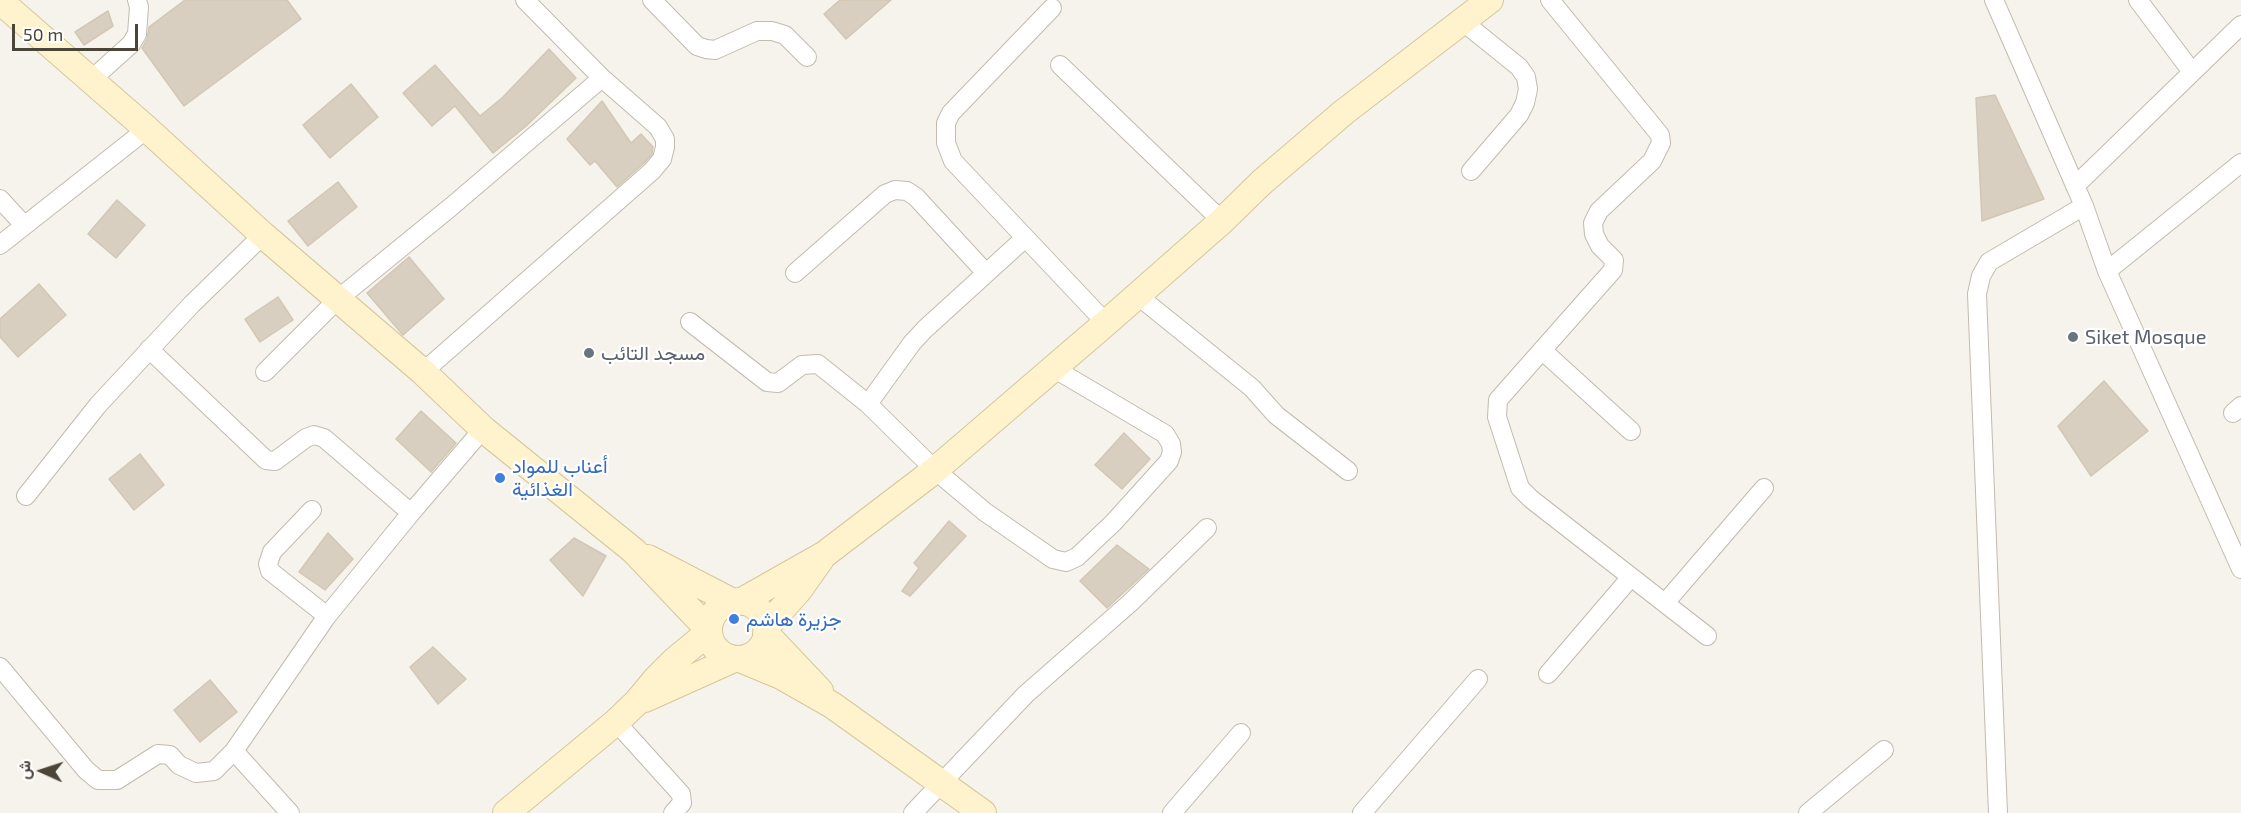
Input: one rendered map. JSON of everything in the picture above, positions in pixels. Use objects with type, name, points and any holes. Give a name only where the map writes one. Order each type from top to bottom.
[{"type":"main road","points":[[506,813],[636,703],[675,660],[709,631],[716,612],[727,604],[737,602],[825,554],[935,470],[1137,296],[1222,221],[1262,182],[1344,112],[1490,0]]},
{"type":"main road","points":[[0,1],[147,129],[263,235],[423,372],[483,429],[634,551],[709,631],[717,651],[781,676],[832,705],[983,813]]},
{"type":"main road","points":[[634,551],[758,610],[766,631],[832,705]]},
{"type":"main road","points":[[636,703],[737,659],[747,658],[758,651],[766,631],[825,554]]},
{"type":"street","points":[[91,80],[131,44],[137,34],[139,7],[137,0]]},
{"type":"street","points":[[423,372],[652,171],[662,159],[664,139],[658,128],[602,78],[525,0]]},
{"type":"street","points":[[651,0],[697,46],[714,50],[758,31],[772,31],[785,36],[807,57]]},
{"type":"street","points":[[1550,0],[1660,135],[1661,143],[1652,161],[1599,211],[1593,223],[1594,234],[1600,246],[1614,260],[1613,270],[1498,400],[1497,417],[1520,488],[1707,636]]},
{"type":"street","points":[[1994,0],[2084,206],[2107,271],[2241,569]]},
{"type":"street","points":[[2138,0],[2192,72]]},
{"type":"street","points":[[1052,8],[951,113],[946,123],[946,143],[953,161],[1106,323]]},
{"type":"street","points":[[1462,21],[1519,67],[1526,77],[1528,90],[1526,103],[1519,115],[1471,171]]},
{"type":"street","points":[[2075,186],[2241,25]]},
{"type":"street","points":[[1060,65],[1222,221]]},
{"type":"street","points":[[265,372],[338,299],[452,206],[602,78]]},
{"type":"street","points":[[0,245],[147,129]]},
{"type":"street","points":[[2107,271],[2241,163]]},
{"type":"street","points":[[795,273],[885,194],[895,190],[907,191],[916,197],[986,273]]},
{"type":"street","points":[[0,199],[24,225]]},
{"type":"street","points":[[1998,813],[1977,294],[1989,262],[2084,206]]},
{"type":"street","points":[[26,496],[71,438],[149,350],[263,235]]},
{"type":"street","points":[[868,404],[912,343],[1025,238]]},
{"type":"street","points":[[1137,296],[1252,388],[1276,415],[1348,471]]},
{"type":"street","points":[[690,322],[767,382],[778,383],[802,365],[818,364],[868,404],[935,470],[986,512],[1053,559],[1066,562],[1077,557],[1113,523],[1169,460],[1172,452],[1171,444],[1165,435],[1053,368]]},
{"type":"street","points":[[149,350],[266,460],[275,461],[306,438],[314,435],[324,438],[411,513]]},
{"type":"street","points":[[1543,351],[1631,431]]},
{"type":"street","points":[[0,667],[86,770],[98,780],[117,780],[158,754],[170,755],[179,765],[196,773],[214,771],[234,751],[327,616],[483,429]]},
{"type":"street","points":[[1665,603],[1764,488]]},
{"type":"street","points":[[312,510],[272,552],[268,564],[270,571],[327,616]]},
{"type":"street","points":[[914,813],[1026,694],[1130,603],[1207,528]]},
{"type":"street","points":[[1548,674],[1631,577]]},
{"type":"street","points":[[1362,813],[1478,679]]},
{"type":"street","points":[[616,722],[681,794],[682,802],[673,813]]},
{"type":"street","points":[[1172,813],[1241,734]]},
{"type":"street","points":[[1808,813],[1884,750]]},
{"type":"street","points":[[234,751],[290,813]]},
{"type":"building","points":[[185,0],[287,0],[301,19],[184,106],[142,48],[147,39],[149,27]]},
{"type":"building","points":[[840,0],[891,0],[846,39],[824,14]]},
{"type":"building","points":[[108,11],[113,26],[84,45],[75,32]]},
{"type":"building","points":[[549,49],[576,78],[525,127],[493,153],[455,106],[432,126],[403,93],[435,65],[480,116],[502,98]]},
{"type":"building","points":[[351,84],[378,117],[330,158],[303,125]]},
{"type":"building","points":[[1995,95],[2044,199],[1982,221],[1976,98]]},
{"type":"building","points":[[602,101],[631,143],[641,134],[653,147],[652,154],[644,163],[617,187],[595,161],[590,165],[567,139]]},
{"type":"building","points":[[338,182],[357,207],[308,246],[288,221]]},
{"type":"building","points":[[117,200],[145,225],[116,258],[88,234]]},
{"type":"building","points":[[409,257],[444,299],[403,335],[367,293]]},
{"type":"building","points":[[39,284],[66,315],[18,357],[0,337],[0,319]]},
{"type":"building","points":[[278,297],[293,320],[260,342],[245,319]]},
{"type":"building","points":[[2104,381],[2148,431],[2091,476],[2058,426]]},
{"type":"building","points":[[421,411],[456,443],[431,472],[396,439]]},
{"type":"building","points":[[1124,433],[1150,459],[1122,489],[1095,465]]},
{"type":"building","points":[[140,454],[164,485],[134,510],[109,479]]},
{"type":"building","points":[[949,521],[966,536],[910,596],[902,591],[919,568],[914,563]]},
{"type":"building","points":[[328,533],[353,559],[325,590],[299,572]]},
{"type":"building","points":[[574,538],[606,556],[583,596],[550,560]]},
{"type":"building","points":[[1117,545],[1149,569],[1107,608],[1080,581]]},
{"type":"building","points":[[433,647],[466,679],[438,704],[410,667]]},
{"type":"building","points":[[210,680],[237,712],[200,742],[174,710]]},
{"type":"place","name":"Siket Mosque","points":[[2073,337]]},
{"type":"place","name":"مسجد التائب","points":[[589,353]]},
{"type":"place","name":"أعناب للمواد الغذائية","points":[[500,478]]},
{"type":"place","name":"جزيرة هاشم","points":[[734,619]]}]
